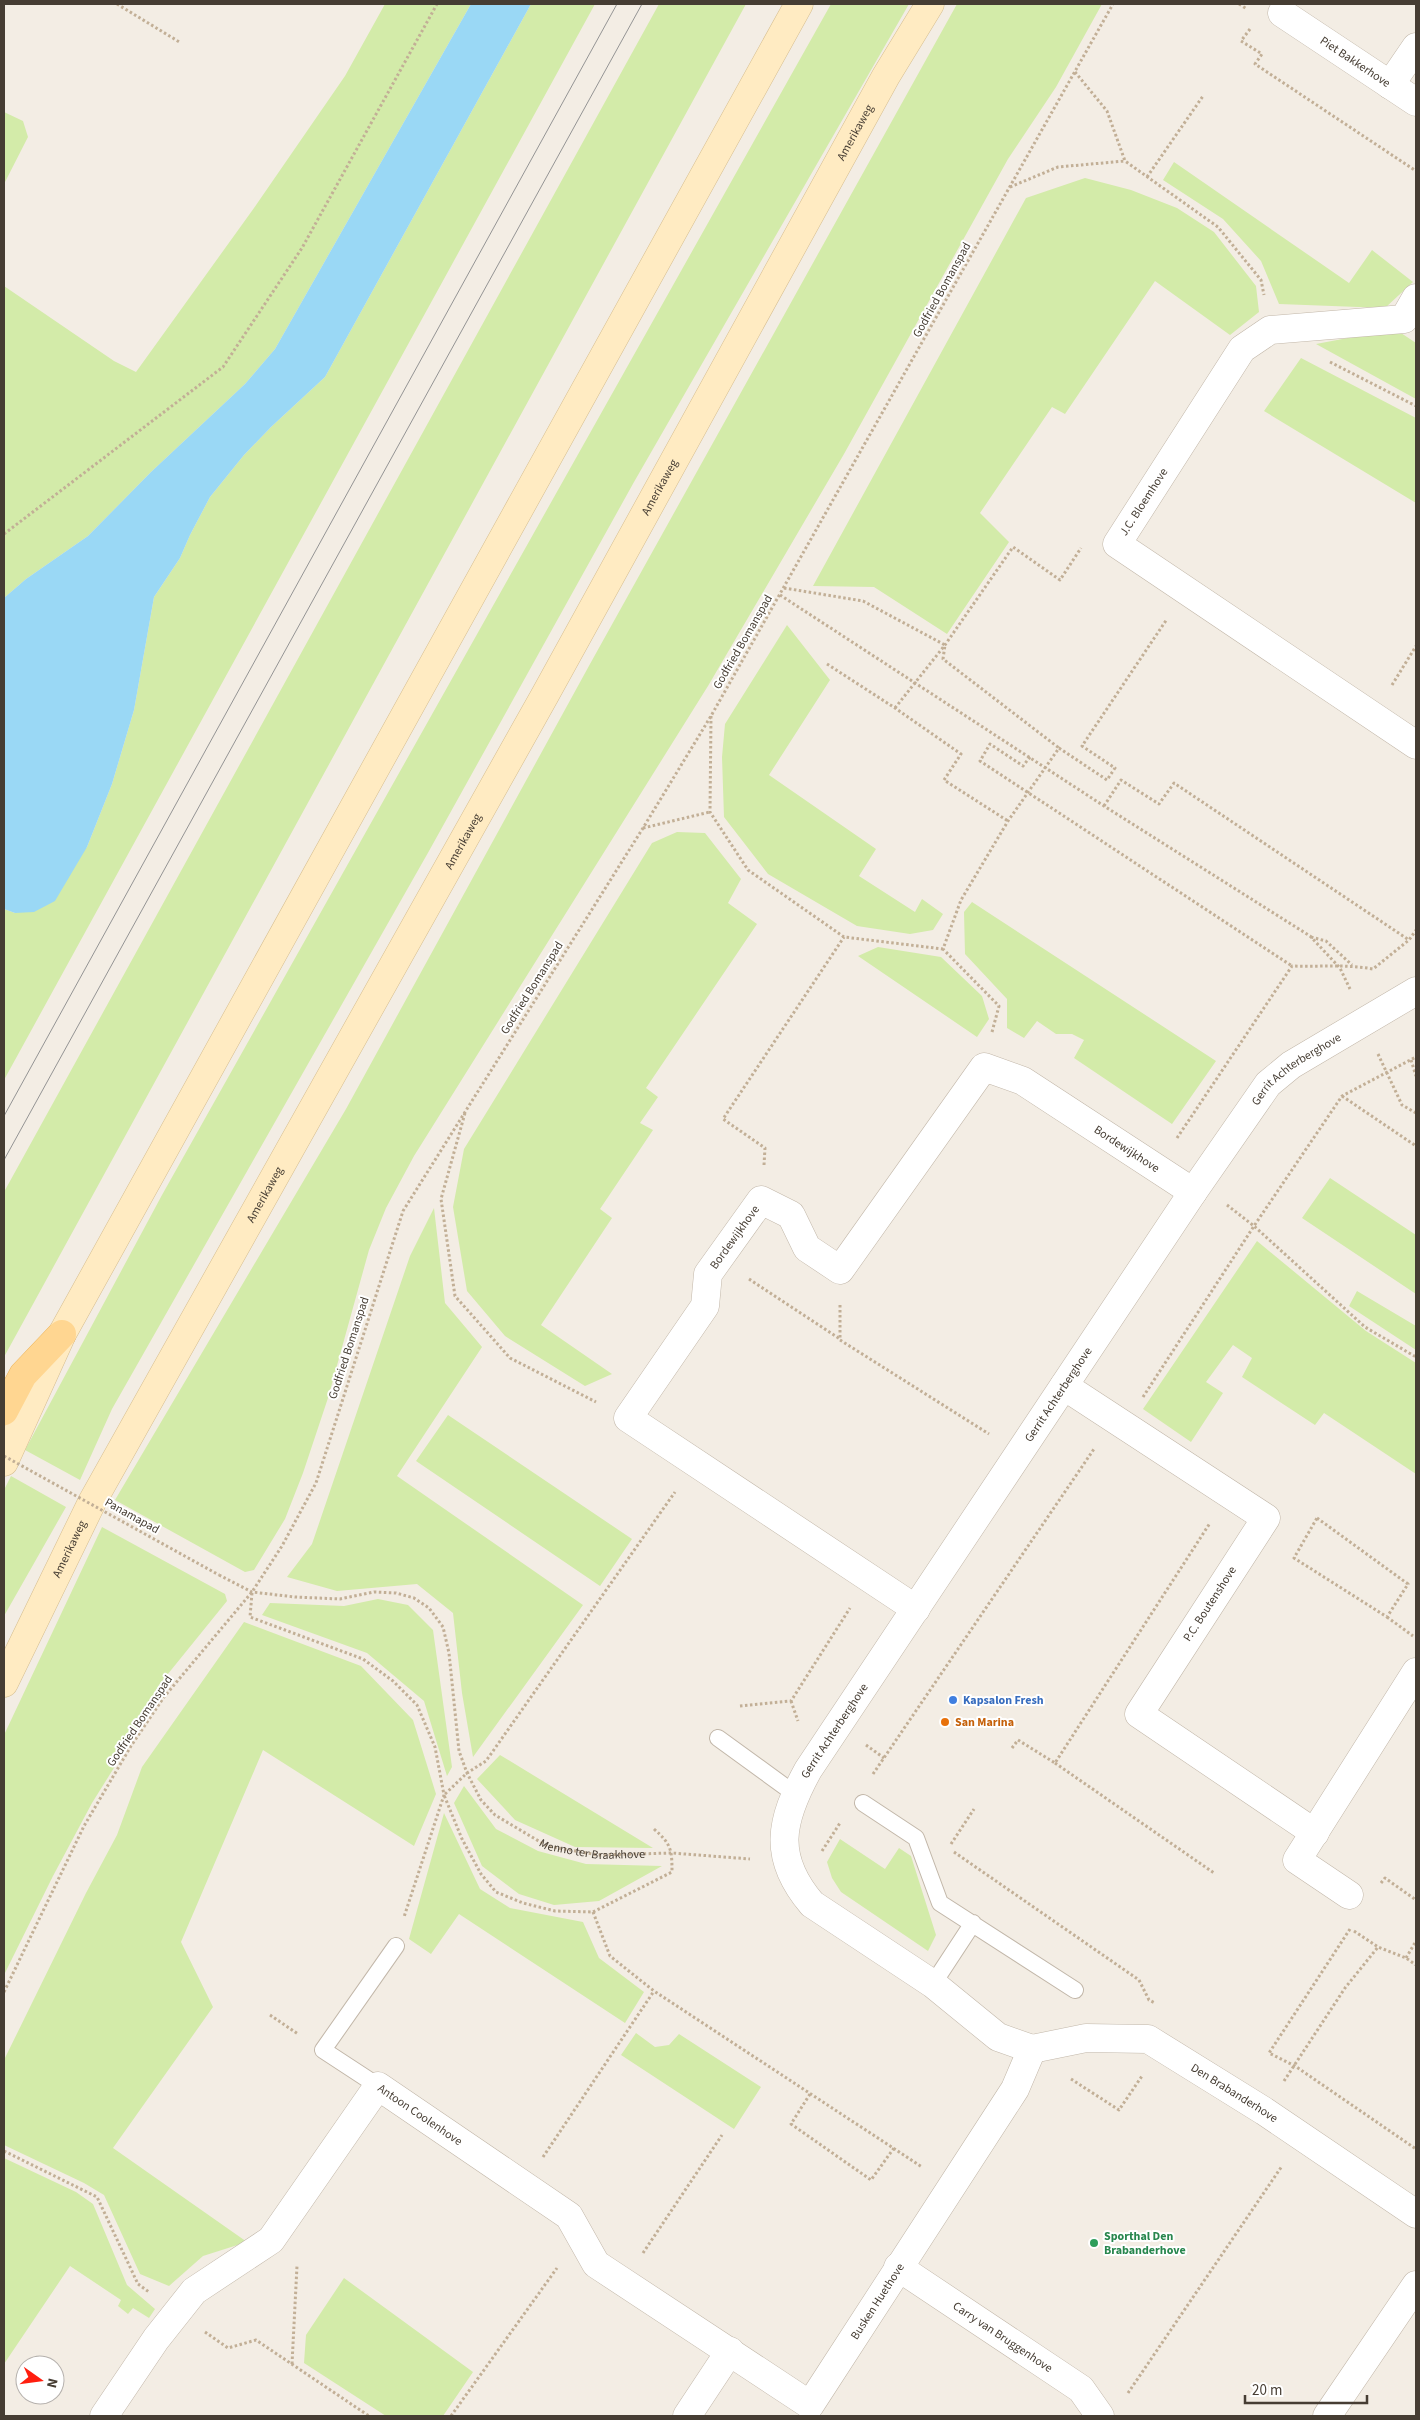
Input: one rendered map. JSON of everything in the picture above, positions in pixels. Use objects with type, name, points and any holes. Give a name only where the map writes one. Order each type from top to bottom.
[{"type":"main road","points":[[4,1462],[62,1334],[799,4]]},
{"type":"main road","name":"Amerikaweg","points":[[4,1683],[92,1502],[549,686],[881,84],[930,4]]},
{"type":"main road","points":[[4,1410],[23,1374],[62,1334]]},
{"type":"street","name":"Piet Bakkerhove","points":[[1282,13],[1390,85],[1416,47]]},
{"type":"street","points":[[1390,85],[1416,102]]},
{"type":"street","points":[[1270,330],[1410,308]]},
{"type":"street","name":"J.C. Bloemhove","points":[[1270,330],[1242,350],[1118,544],[1416,745]]},
{"type":"street","name":"Gerrit Achterberghove","points":[[786,1862],[784,1827],[794,1794],[808,1770],[1196,1188],[1268,1084],[1291,1065],[1365,1023],[1416,991]]},
{"type":"street","points":[[840,1270],[984,1067]]},
{"type":"street","name":"Bordewijkhove","points":[[984,1067],[1023,1081],[1157,1168],[1196,1188]]},
{"type":"street","name":"Bordewijkhove","points":[[628,1418],[705,1306],[708,1274],[761,1200],[792,1215],[807,1248],[840,1270]]},
{"type":"street","name":"P.C. Boutenshove","points":[[1064,1386],[1266,1518],[1139,1714],[1315,1833]]},
{"type":"street","points":[[628,1418],[916,1608]]},
{"type":"street","points":[[1348,1895],[1297,1860],[1414,1680]]},
{"type":"street","points":[[786,1862],[798,1888],[812,1904],[933,1984],[998,2037],[1031,2050]]},
{"type":"street","name":"Den Brabanderhove","points":[[1031,2050],[1086,2038],[1148,2039],[1264,2111],[1416,2214]]},
{"type":"street","name":"Busken Huethove","points":[[730,2352],[810,2405],[898,2266],[1015,2089],[1031,2050]]},
{"type":"street","name":"Antoon Coolenhove","points":[[104,2416],[177,2312],[194,2291],[271,2240],[378,2086],[569,2216],[581,2234],[596,2264],[730,2352]]},
{"type":"street","name":"Carry van Bruggenhove","points":[[898,2266],[1081,2389],[1100,2416]]},
{"type":"street","points":[[1327,2416],[1416,2285]]},
{"type":"street","points":[[687,2416],[730,2352]]},
{"type":"lane","points":[[718,1738],[794,1794]]},
{"type":"lane","points":[[863,1803],[916,1838],[940,1903],[1075,1990]]},
{"type":"lane","points":[[933,1984],[972,1923]]},
{"type":"lane","points":[[378,2086],[323,2050],[396,1946]]},
{"type":"path","points":[[117,4],[181,43]]},
{"type":"path","points":[[4,534],[223,367],[302,248],[437,4]]},
{"type":"path","name":"Godfried Bomanspad","points":[[4,1992],[84,1826],[131,1746],[164,1697],[252,1592],[282,1546],[316,1483],[402,1211],[643,828],[711,716],[1114,4]]},
{"type":"path","points":[[1254,22],[1241,42],[1262,54],[1255,64],[1416,171]]},
{"type":"path","points":[[1075,72],[1107,111],[1125,161],[1218,227],[1261,280],[1270,330]]},
{"type":"path","points":[[1147,177],[1203,96]]},
{"type":"path","points":[[1010,187],[1058,167],[1125,161]]},
{"type":"path","points":[[1322,357],[1416,406]]},
{"type":"path","points":[[895,708],[945,645],[1013,547],[1060,580],[1083,545],[1118,544]]},
{"type":"path","points":[[784,588],[863,601],[945,645]]},
{"type":"path","points":[[945,645],[944,659],[1059,748],[1107,780],[1115,768],[1082,746],[1187,589]]},
{"type":"path","points":[[780,595],[1104,806],[1310,936],[1340,968],[1365,1023]]},
{"type":"path","points":[[1372,715],[1416,646]]},
{"type":"path","points":[[827,664],[961,754],[944,780],[1008,821]]},
{"type":"path","points":[[711,716],[710,812],[748,870],[844,937],[943,949],[999,1006],[984,1067]]},
{"type":"path","points":[[1030,757],[1023,766],[990,744],[980,761],[1028,790],[1292,966],[1340,968],[1352,965],[1373,969],[1409,940],[1416,930]]},
{"type":"path","points":[[943,949],[961,900],[1008,821],[1059,748]]},
{"type":"path","points":[[1104,806],[1121,780],[1159,804],[1174,783],[1409,940]]},
{"type":"path","points":[[643,828],[710,812]]},
{"type":"path","points":[[1310,936],[1326,941],[1352,965]]},
{"type":"path","points":[[761,1200],[765,1148],[723,1119],[844,937]]},
{"type":"path","points":[[1157,1168],[1292,966]]},
{"type":"path","points":[[870,1778],[1120,1422],[1342,1096],[1385,1072],[1416,1058]]},
{"type":"path","points":[[1410,1060],[1416,1076]]},
{"type":"path","points":[[1385,1072],[1402,1104],[1416,1113]]},
{"type":"path","points":[[1342,1096],[1416,1146]]},
{"type":"path","points":[[466,1108],[441,1199],[455,1296],[510,1358],[628,1418]]},
{"type":"path","points":[[1196,1188],[1254,1226],[1365,1327],[1416,1358]]},
{"type":"path","points":[[728,1248],[739,1273],[840,1340],[1019,1453]]},
{"type":"path","points":[[840,1270],[840,1340]]},
{"type":"path","name":"Panamapad","points":[[4,1456],[252,1592]]},
{"type":"path","points":[[396,1946],[444,1795],[467,1773],[486,1761],[695,1462]]},
{"type":"path","points":[[1055,1763],[1230,1494]]},
{"type":"path","points":[[1387,1617],[1408,1584],[1317,1518],[1294,1558],[1387,1617],[1416,1638]]},
{"type":"path","points":[[740,1706],[791,1701],[870,1578]]},
{"type":"path","points":[[252,1592],[250,1617],[363,1659],[392,1681],[417,1705],[435,1747],[444,1795],[462,1839],[476,1865],[496,1892],[523,1903],[555,1911],[593,1912],[672,1872],[672,1853],[667,1841],[654,1829]]},
{"type":"path","name":"Menno ter Braakhove","points":[[252,1592],[295,1598],[340,1599],[374,1592],[396,1592],[414,1598],[429,1608],[443,1626],[449,1653],[459,1751],[467,1773],[481,1800],[494,1815],[547,1846],[598,1855],[672,1853],[786,1862]]},
{"type":"path","points":[[1012,1748],[1018,1740],[1055,1763],[1214,1873]]},
{"type":"path","points":[[974,1809],[948,1848],[1139,1980],[1149,2000],[1157,2005]]},
{"type":"path","points":[[798,1888],[845,1815]]},
{"type":"path","points":[[1380,1886],[1384,1878],[1416,1900]]},
{"type":"path","points":[[593,1912],[610,1956],[654,1991],[951,2186]]},
{"type":"path","points":[[1355,1922],[1269,2053],[1294,2066],[1416,2149]]},
{"type":"path","points":[[1351,1928],[1378,1947],[1406,1958],[1416,1965]]},
{"type":"path","points":[[1406,1958],[1416,1941]]},
{"type":"path","points":[[1264,2111],[1345,1988],[1378,1947]]},
{"type":"path","points":[[524,2186],[654,1991]]},
{"type":"path","points":[[1031,2050],[1118,2110],[1162,2048]]},
{"type":"path","points":[[810,2094],[791,2124],[871,2180],[894,2148]]},
{"type":"path","points":[[624,2282],[722,2135]]},
{"type":"path","points":[[1124,2400],[1301,2136]]},
{"type":"path","points":[[4,2151],[97,2197],[138,2284],[228,2348],[256,2340],[369,2416]]},
{"type":"path","points":[[451,2416],[581,2234]]},
{"type":"path","points":[[271,2240],[297,2256],[292,2364]]},
{"type":"green space","points":[[385,4],[471,4],[275,349],[245,384],[151,472],[88,536],[26,579],[4,598],[4,286],[114,361],[136,372],[254,208],[345,76]]},
{"type":"green space","points":[[531,4],[595,4],[4,1080],[4,909],[15,913],[87,847],[112,784],[134,710],[154,597],[180,558],[210,497],[244,455],[325,377]]},
{"type":"green space","points":[[659,4],[746,4],[4,1357],[4,1192]]},
{"type":"green space","points":[[831,4],[909,4],[634,482],[429,851],[112,1409],[80,1480],[25,1450],[162,1195]]},
{"type":"green space","points":[[957,4],[1102,4],[1056,87],[1008,159],[844,454],[708,686],[414,1156],[386,1208],[369,1250],[328,1398],[303,1473],[285,1519],[254,1570],[245,1572],[115,1500],[346,1109],[590,664]]},
{"type":"green space","points":[[4,112],[23,121],[28,137],[4,184]]},
{"type":"green space","points":[[1174,162],[1349,283],[1372,250],[1413,282],[1385,308],[1279,304],[1261,261],[1223,219],[1163,180]]},
{"type":"green space","points":[[1085,178],[1131,190],[1177,208],[1214,232],[1256,286],[1259,312],[1230,335],[1155,281],[1065,414],[1052,407],[980,513],[1009,542],[947,634],[874,587],[813,586],[1026,198]]},
{"type":"green space","points":[[1395,329],[1416,343],[1416,399],[1316,344]]},
{"type":"green space","points":[[1301,358],[1416,418],[1416,503],[1264,411]]},
{"type":"green space","points":[[787,625],[830,680],[769,775],[876,849],[859,876],[915,912],[922,899],[943,914],[933,930],[910,934],[857,926],[768,874],[724,817],[722,757],[725,724]]},
{"type":"green space","points":[[677,832],[705,833],[741,879],[728,903],[757,924],[646,1088],[658,1097],[640,1123],[653,1130],[600,1209],[612,1218],[541,1325],[612,1374],[585,1386],[505,1336],[467,1291],[453,1207],[464,1149],[652,843]]},
{"type":"green space","points":[[972,902],[1216,1061],[1172,1124],[1074,1058],[1084,1040],[1072,1034],[1056,1034],[1037,1021],[1024,1038],[1007,1028],[1007,999],[965,954],[964,912]]},
{"type":"green space","points":[[878,947],[941,957],[982,996],[989,1019],[977,1037],[858,956]]},
{"type":"green space","points":[[1330,1178],[1416,1235],[1416,1294],[1302,1218]]},
{"type":"green space","points":[[434,1208],[445,1303],[482,1347],[397,1476],[583,1605],[473,1757],[462,1693],[453,1613],[417,1584],[337,1591],[287,1577],[312,1544],[410,1256]]},
{"type":"green space","points":[[1257,1241],[1366,1331],[1416,1363],[1416,1474],[1324,1413],[1315,1425],[1242,1377],[1252,1358],[1233,1345],[1206,1382],[1223,1393],[1191,1442],[1143,1409]]},
{"type":"green space","points":[[1357,1291],[1416,1326],[1416,1350],[1349,1306]]},
{"type":"green space","points":[[448,1415],[632,1539],[600,1586],[416,1461]]},
{"type":"green space","points":[[11,1476],[66,1507],[4,1616],[4,1490]]},
{"type":"green space","points":[[102,1527],[225,1594],[227,1601],[159,1685],[132,1739],[92,1803],[4,1975],[4,1735]]},
{"type":"green space","points":[[378,1599],[408,1605],[433,1630],[452,1767],[447,1776],[424,1701],[367,1653],[262,1615],[270,1603],[344,1606]]},
{"type":"green space","points":[[244,1622],[361,1666],[413,1720],[436,1794],[414,1846],[263,1750],[181,1942],[213,2007],[113,2148],[247,2242],[203,2256],[169,2286],[140,2274],[104,2195],[84,2183],[4,2145],[4,2060],[86,1893],[117,1835],[142,1767]]},
{"type":"green space","points":[[500,1755],[653,1848],[575,1847],[515,1820],[477,1779]]},
{"type":"green space","points":[[464,1786],[496,1829],[538,1851],[586,1864],[662,1866],[599,1901],[554,1905],[519,1894],[482,1866],[454,1803]]},
{"type":"green space","points":[[444,1813],[480,1889],[510,1908],[583,1922],[599,1958],[644,1992],[625,2023],[459,1914],[431,1954],[409,1939]]},
{"type":"green space","points":[[840,1839],[885,1869],[899,1848],[911,1856],[936,1935],[928,1951],[841,1892],[832,1878],[827,1862]]},
{"type":"green space","points":[[636,2033],[655,2047],[669,2045],[679,2034],[761,2087],[734,2129],[621,2055]]},
{"type":"green space","points":[[4,2158],[76,2192],[93,2204],[127,2285],[155,2309],[149,2318],[133,2308],[128,2314],[118,2306],[121,2300],[70,2266],[4,2364]]},
{"type":"green space","points":[[344,2278],[473,2372],[443,2416],[386,2416],[304,2363],[306,2335]]},
{"type":"water","points":[[471,4],[531,4],[325,377],[244,455],[210,497],[180,558],[154,597],[134,710],[112,784],[87,847],[55,901],[34,912],[15,913],[4,909],[4,598],[26,579],[88,536],[151,472],[245,384],[275,349]]},
{"type":"tram line","points":[[4,1116],[617,4]]},
{"type":"tram line","points":[[4,1160],[642,4]]},
{"type":"place","name":"Kapsalon Fresh","points":[[953,1700]]},
{"type":"place","name":"San Marina","points":[[945,1722]]},
{"type":"place","name":"Sporthal Den Brabanderhove","points":[[1094,2243]]}]
